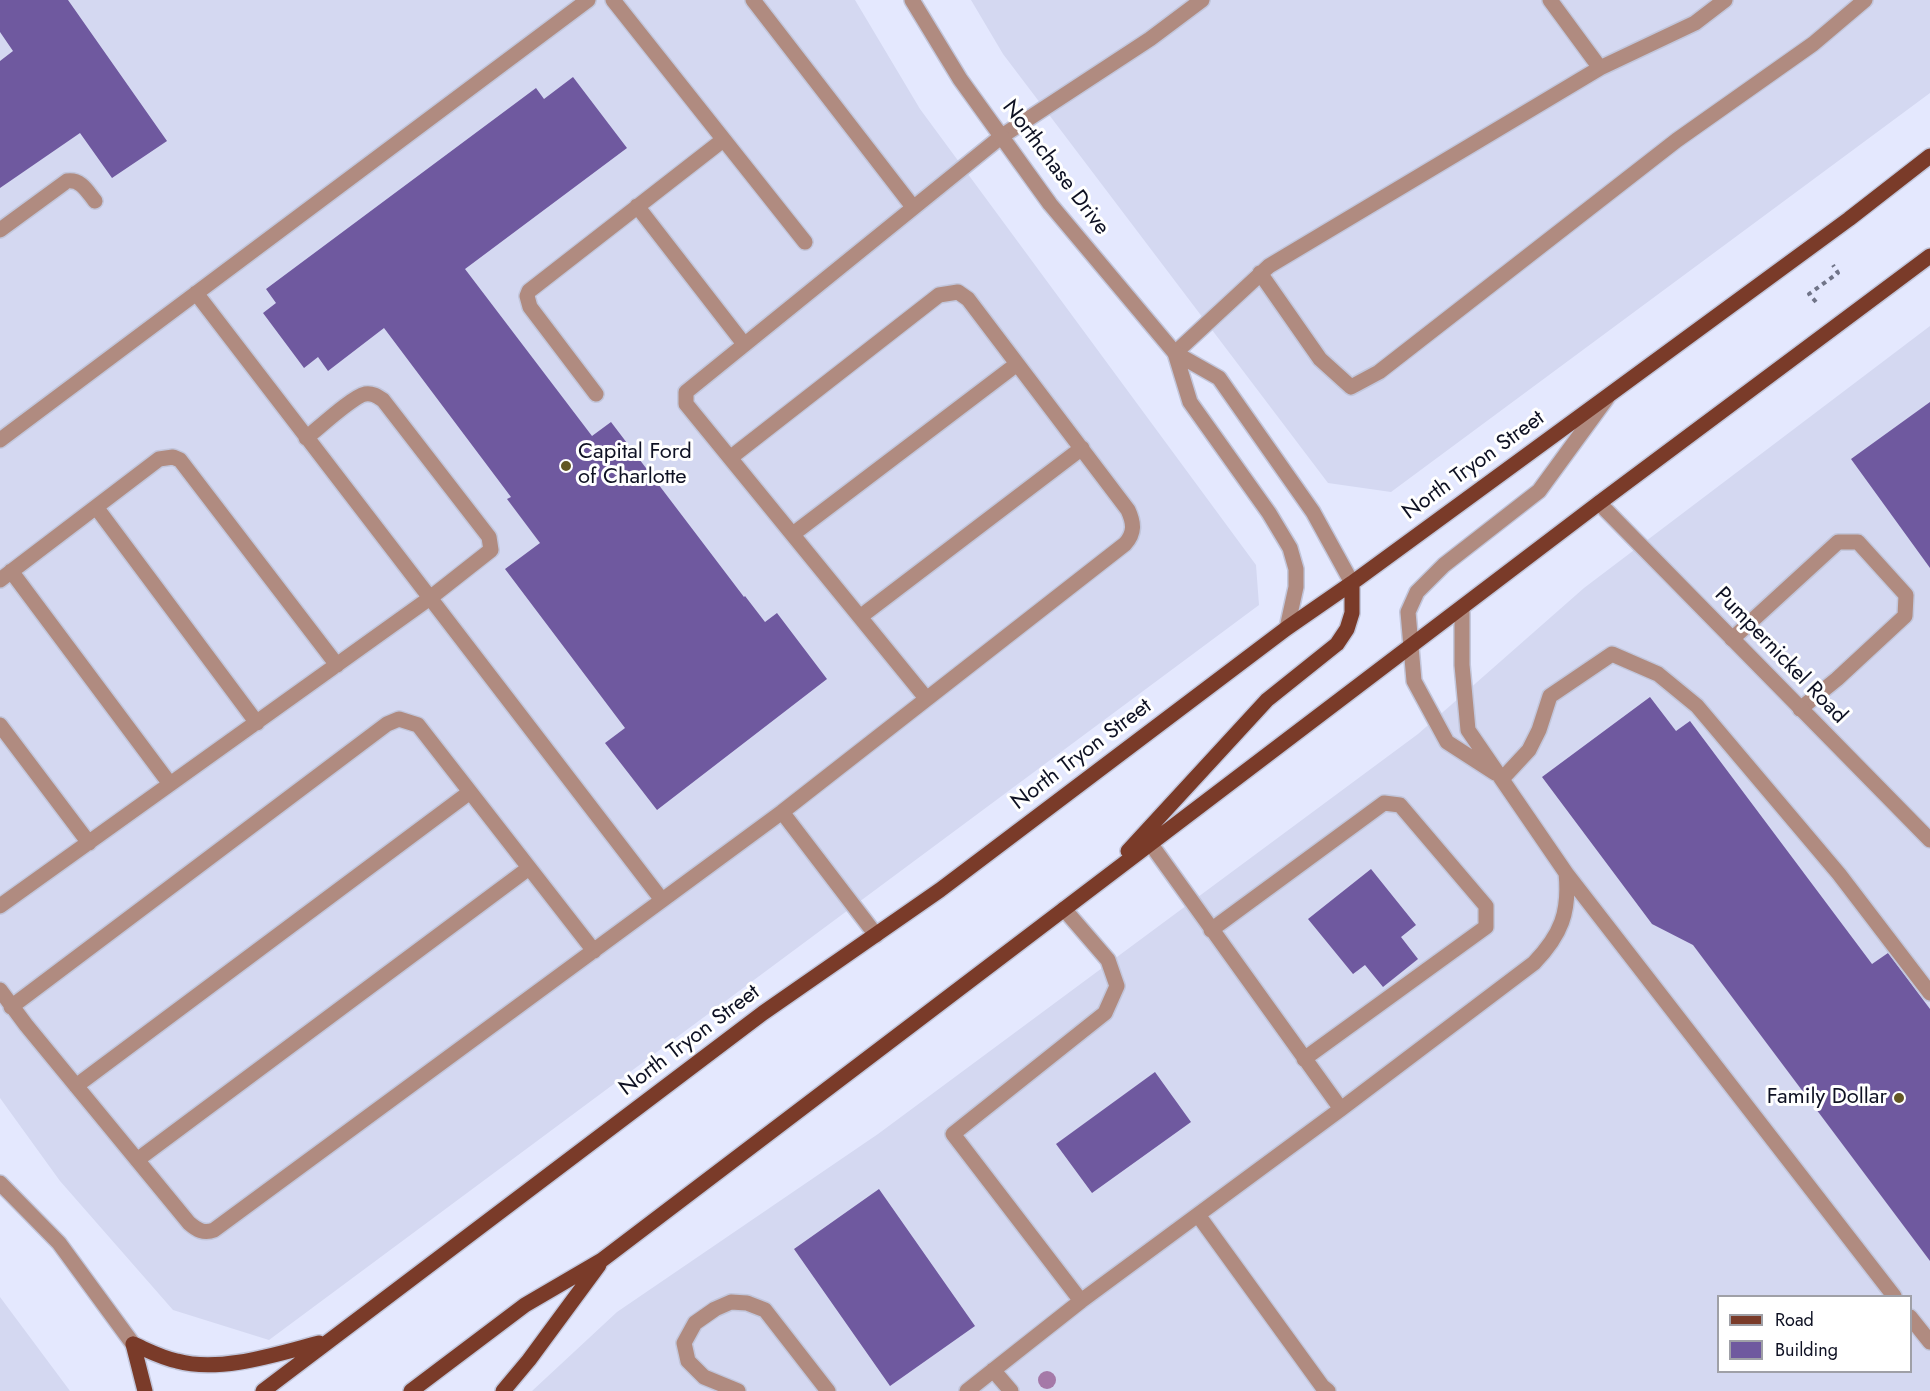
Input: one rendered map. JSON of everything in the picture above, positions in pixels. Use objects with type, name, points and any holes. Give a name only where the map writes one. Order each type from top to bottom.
[{"type":"main road","name":"North Tryon Street","points":[[263,1391],[764,1013],[950,883],[1287,628],[1352,583],[1849,219],[1930,156]]},
{"type":"main road","points":[[411,1391],[525,1305],[602,1260],[1599,502],[1930,256]]},
{"type":"main road","points":[[1102,880],[1267,700],[1337,644],[1347,629],[1352,613],[1352,583]]},
{"type":"main road","points":[[503,1391],[529,1360],[602,1260]]},
{"type":"main road","points":[[133,1344],[177,1362],[206,1365],[273,1356],[328,1341]]},
{"type":"main road","points":[[133,1344],[146,1391]]},
{"type":"street","points":[[0,441],[588,0]]},
{"type":"street","points":[[613,0],[805,242]]},
{"type":"street","points":[[753,0],[913,207]]},
{"type":"street","name":"Northchase Drive","points":[[912,0],[960,79],[1050,204],[1175,353],[1220,378],[1313,512],[1352,583]]},
{"type":"street","points":[[926,698],[686,404],[686,392],[1002,136],[1150,39],[1202,0]]},
{"type":"street","points":[[1550,0],[1600,68]]},
{"type":"street","points":[[1175,353],[1269,266],[1600,68],[1695,23],[1725,0]]},
{"type":"street","points":[[1260,273],[1320,359],[1351,387],[1378,372],[1677,140],[1813,44],[1865,0]]},
{"type":"street","points":[[596,394],[530,307],[527,296],[529,291],[723,140]]},
{"type":"street","points":[[0,230],[67,181],[73,180],[82,184],[94,201]]},
{"type":"street","points":[[637,206],[744,344]]},
{"type":"street","points":[[0,990],[11,1007],[189,1223],[207,1233],[782,812],[1129,540],[1133,529],[1128,510],[964,295],[958,292],[939,295],[730,458]]},
{"type":"street","points":[[196,293],[662,900]]},
{"type":"street","name":"Northchase Drive","points":[[1175,353],[1190,402],[1269,513],[1290,548],[1296,569],[1296,588],[1287,628]]},
{"type":"street","points":[[793,534],[1017,364]]},
{"type":"street","points":[[0,906],[430,598],[489,553],[492,546],[489,537],[383,400],[374,394],[358,397],[306,438]]},
{"type":"street","points":[[1503,778],[1447,742],[1414,681],[1408,612],[1417,592],[1444,565],[1539,490],[1609,395]]},
{"type":"street","points":[[860,617],[1082,448]]},
{"type":"street","points":[[170,784],[5,575],[159,459],[177,458],[337,665]]},
{"type":"street","name":"Pumpernickel Road","points":[[1599,502],[1930,840]]},
{"type":"street","points":[[96,507],[256,723]]},
{"type":"street","points":[[1732,639],[1838,542],[1858,542],[1906,595],[1905,616],[1800,709]]},
{"type":"street","points":[[1462,608],[1462,665],[1468,730],[1566,873],[1893,1295]]},
{"type":"street","points":[[1503,778],[1529,750],[1539,730],[1550,696],[1612,654],[1658,674],[1697,706],[1839,874],[1930,993]]},
{"type":"street","points":[[11,1007],[393,721],[405,719],[418,725],[594,951]]},
{"type":"street","points":[[0,724],[89,843]]},
{"type":"street","points":[[76,1086],[470,792]]},
{"type":"street","points":[[1210,930],[1384,802],[1400,805],[1486,906],[1486,927],[1304,1059]]},
{"type":"street","points":[[782,812],[876,935]]},
{"type":"street","points":[[1150,843],[1210,930],[1341,1109]]},
{"type":"street","points":[[138,1160],[529,868]]},
{"type":"street","points":[[967,1391],[1081,1301],[1534,963],[1551,945],[1561,924],[1568,892],[1566,873]]},
{"type":"street","points":[[1064,909],[1108,960],[1117,986],[1105,1013],[953,1134],[1081,1301]]},
{"type":"street","points":[[0,1183],[59,1244],[133,1344]]},
{"type":"street","points":[[1198,1215],[1322,1386],[1328,1391]]},
{"type":"street","points":[[738,1391],[704,1377],[688,1361],[684,1343],[695,1323],[715,1308],[731,1302],[747,1303],[765,1310],[828,1391]]},
{"type":"street","points":[[1912,1318],[1930,1342]]},
{"type":"street","points":[[993,1370],[1011,1391]]},
{"type":"path","points":[[1816,302],[1809,294],[1838,273],[1833,265]]},
{"type":"shaded area","points":[[0,0],[855,0],[920,109],[1256,565],[1259,605],[269,1340],[173,1310],[60,1181],[0,1098]]},
{"type":"shaded area","points":[[971,0],[1930,0],[1930,93],[1391,492],[1328,483],[1003,54]]},
{"type":"shaded area","points":[[1930,326],[1930,1391],[532,1391],[617,1312],[878,1134],[1418,734],[1584,588]]},
{"type":"shaded area","points":[[0,1297],[70,1391],[0,1391]]},
{"type":"building","points":[[0,0],[68,0],[167,141],[112,178],[80,133],[0,188],[0,61],[13,51],[0,32]]},
{"type":"building","name":"Capital Ford of Charlotte","points":[[573,77],[627,148],[465,269],[592,436],[611,422],[765,622],[777,613],[827,679],[657,810],[605,743],[625,728],[505,569],[540,543],[507,499],[511,497],[384,328],[328,371],[318,357],[304,368],[263,313],[276,303],[266,289],[536,88],[544,99]]},
{"type":"building","points":[[1930,402],[1930,568],[1851,459]]},
{"type":"building","points":[[1650,697],[1676,731],[1690,721],[1872,964],[1888,953],[1930,1009],[1930,1261],[1693,945],[1652,924],[1542,777]]},
{"type":"building","points":[[1371,869],[1416,925],[1401,937],[1418,959],[1383,987],[1365,965],[1353,974],[1308,919]]},
{"type":"building","points":[[1155,1072],[1191,1122],[1092,1193],[1056,1144]]},
{"type":"building","points":[[879,1189],[975,1326],[890,1386],[794,1249]]},
{"type":"place","name":"Capital Ford of Charlotte","points":[[566,466]]},
{"type":"place","name":"Family Dollar","points":[[1899,1098]]}]
